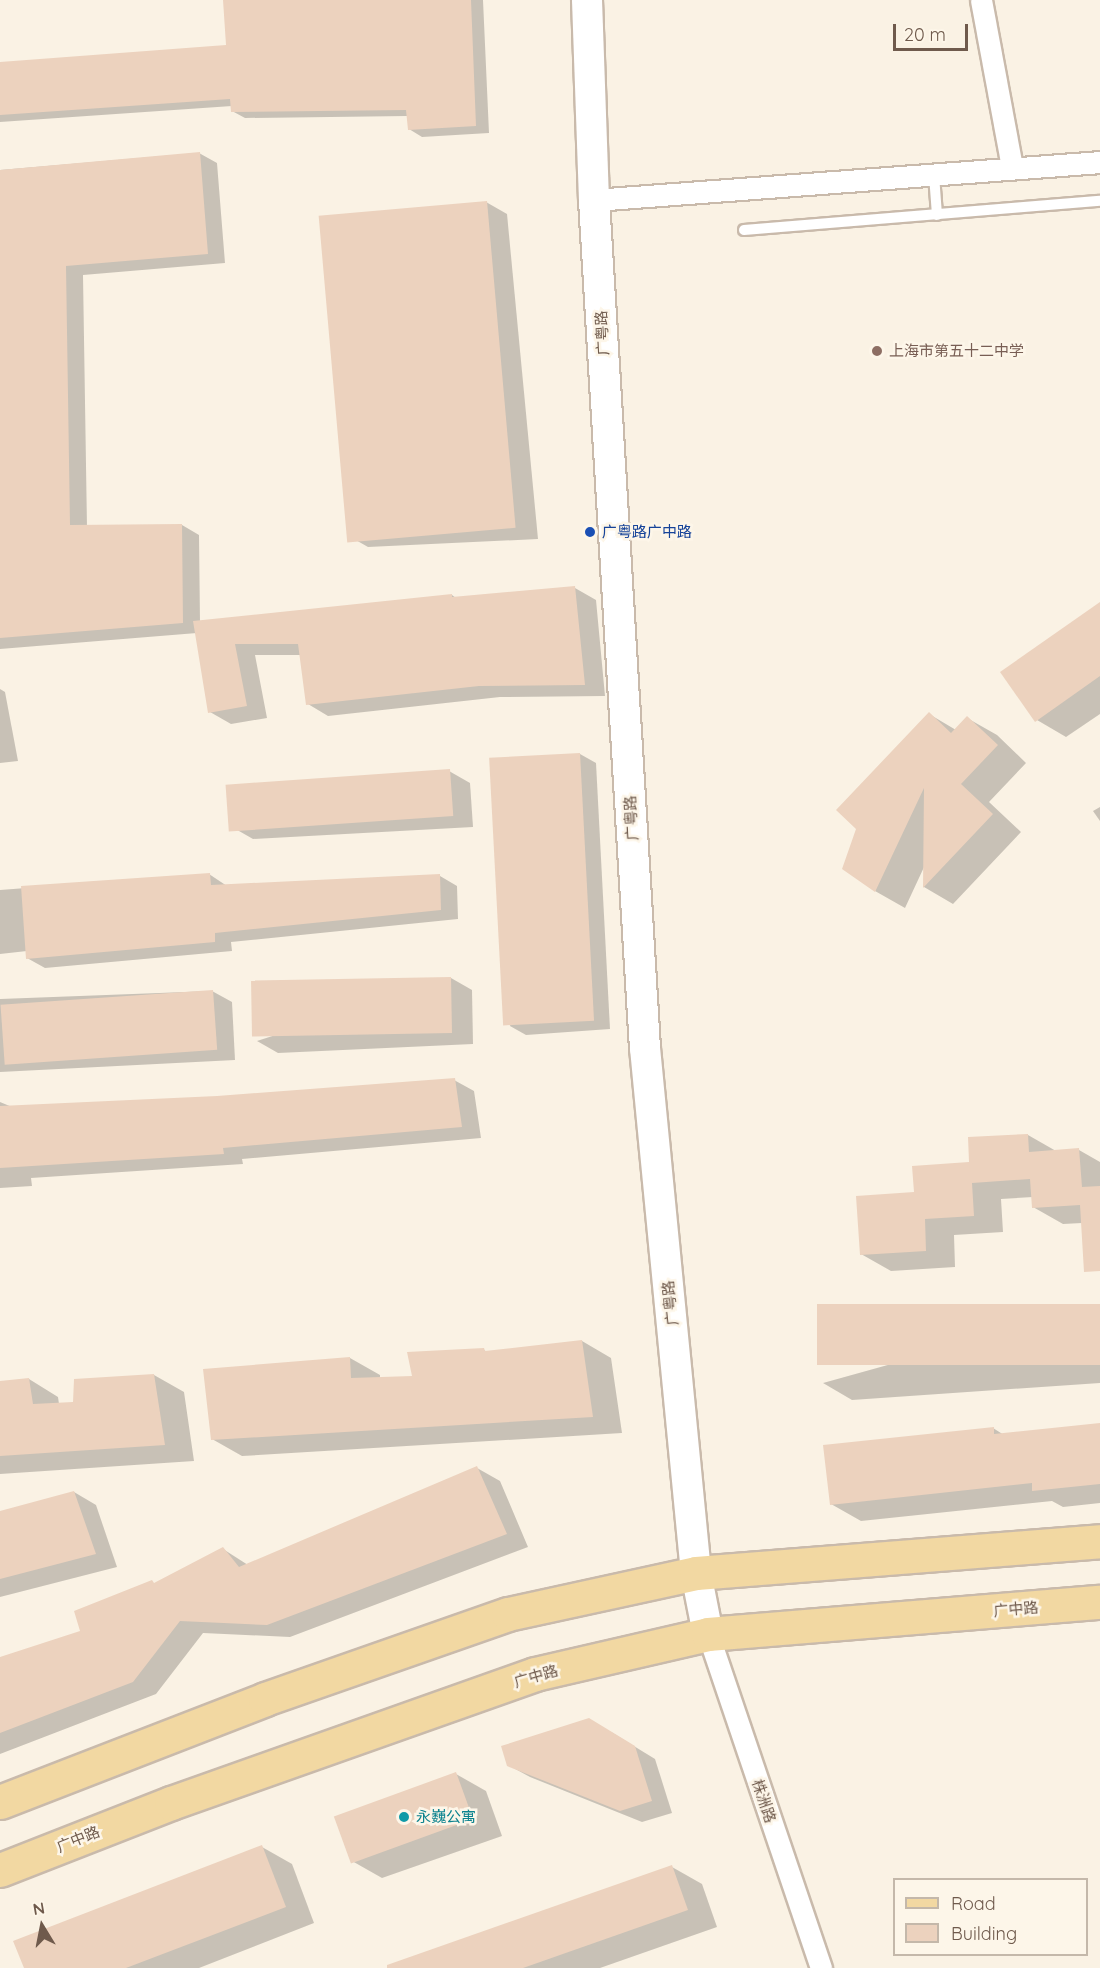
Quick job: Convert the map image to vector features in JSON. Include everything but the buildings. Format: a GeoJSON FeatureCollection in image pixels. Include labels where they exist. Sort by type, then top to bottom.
{"type":"FeatureCollection","features":[{"type":"Feature","properties":{"kind":"main road","name":"广粤路"},"geometry":{"type":"LineString","coordinates":[[587,0],[594,200],[645,1048],[696,1573],[708,1634]]}},
{"type":"Feature","properties":{"kind":"main road"},"geometry":{"type":"LineString","coordinates":[[0,1802],[266,1699],[508,1614],[696,1573],[1100,1541]]}},
{"type":"Feature","properties":{"kind":"main road","name":"广中路"},"geometry":{"type":"LineString","coordinates":[[0,1870],[171,1803],[535,1674],[708,1634],[1100,1602]]}},
{"type":"Feature","properties":{"kind":"street"},"geometry":{"type":"LineString","coordinates":[[981,0],[1012,168]]}},
{"type":"Feature","properties":{"kind":"street"},"geometry":{"type":"LineString","coordinates":[[594,200],[1100,162]]}},
{"type":"Feature","properties":{"kind":"street","name":"株洲路"},"geometry":{"type":"LineString","coordinates":[[708,1634],[821,1968]]}},
{"type":"Feature","properties":{"kind":"lane"},"geometry":{"type":"LineString","coordinates":[[934,175],[937,215]]}},
{"type":"Feature","properties":{"kind":"lane"},"geometry":{"type":"LineString","coordinates":[[744,230],[1100,201]]}},
{"type":"Feature","properties":{"kind":"place","name":"上海市第五十二中学"},"geometry":{"type":"Point","coordinates":[877,351]}},
{"type":"Feature","properties":{"kind":"place","name":"广粤路广中路"},"geometry":{"type":"Point","coordinates":[590,532]}},
{"type":"Feature","properties":{"kind":"place","name":"永巍公寓"},"geometry":{"type":"Point","coordinates":[404,1817]}}]}
